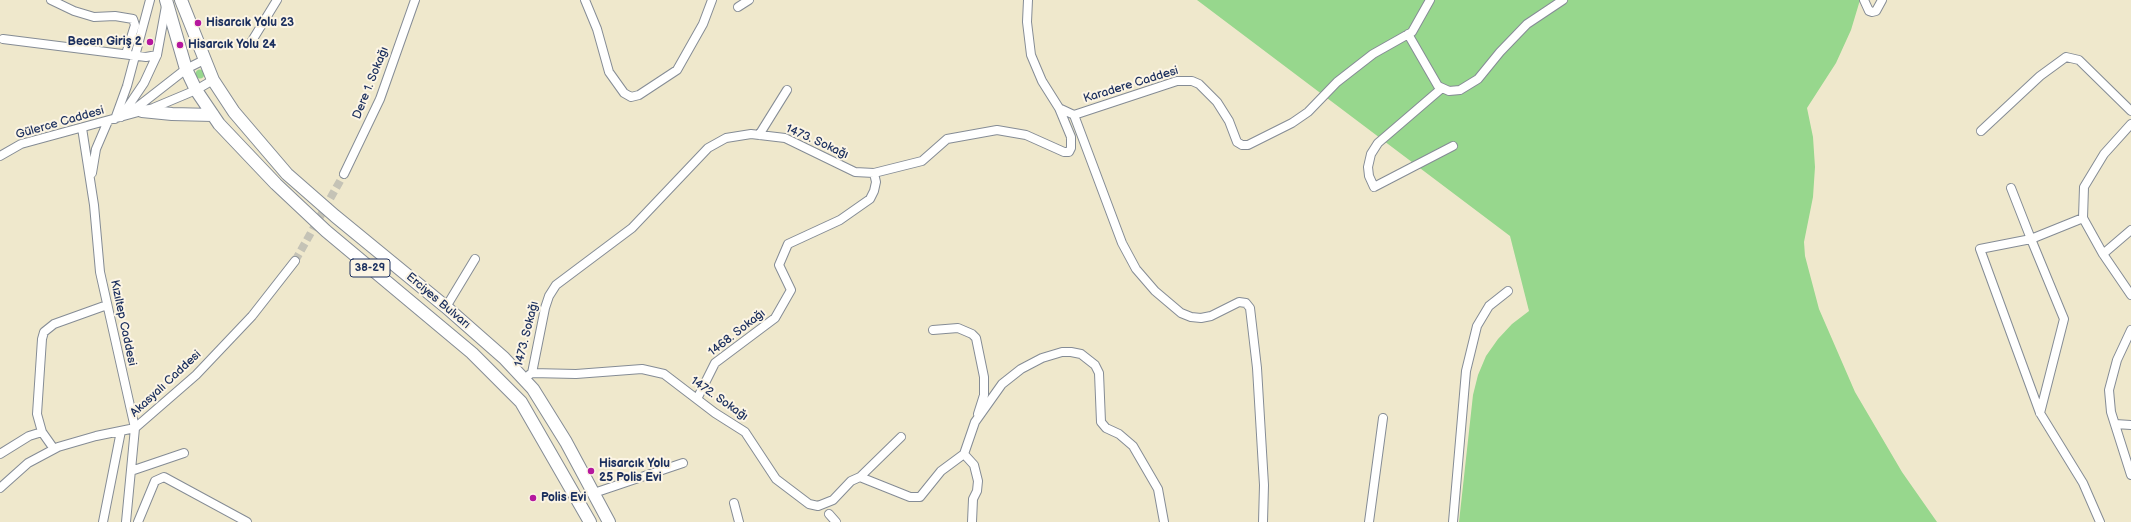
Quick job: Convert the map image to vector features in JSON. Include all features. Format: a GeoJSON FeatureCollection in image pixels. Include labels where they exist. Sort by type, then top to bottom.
{"type":"FeatureCollection","features":[{"type":"Feature","properties":{"kind":"highway","name":"Erciyes Bulvarı"},"geometry":{"type":"LineString","coordinates":[[181,0],[213,80],[234,112],[287,174],[335,216],[446,307],[504,358],[528,376],[533,389],[566,442],[609,522]]}},
{"type":"Feature","properties":{"kind":"highway","name":"Erciyes Bulvarı"},"geometry":{"type":"LineString","coordinates":[[166,2],[186,68],[196,90],[219,124],[276,184],[321,225],[472,353],[521,402],[590,522]]}},
{"type":"Feature","properties":{"kind":"highway"},"geometry":{"type":"LineString","coordinates":[[142,111],[172,114],[212,114]]}},
{"type":"Feature","properties":{"kind":"street"},"geometry":{"type":"LineString","coordinates":[[51,0],[74,11],[94,17],[116,16],[132,19],[134,25],[126,54]]}},
{"type":"Feature","properties":{"kind":"street"},"geometry":{"type":"LineString","coordinates":[[118,118],[150,0]]}},
{"type":"Feature","properties":{"kind":"street"},"geometry":{"type":"LineString","coordinates":[[250,44],[277,0]]}},
{"type":"Feature","properties":{"kind":"street","name":"Dere 1. Sokağı"},"geometry":{"type":"LineString","coordinates":[[344,174],[380,100],[415,0]]}},
{"type":"Feature","properties":{"kind":"street"},"geometry":{"type":"LineString","coordinates":[[585,0],[598,29],[609,72],[624,94],[631,97],[639,95],[677,70],[704,24],[712,0]]}},
{"type":"Feature","properties":{"kind":"street"},"geometry":{"type":"LineString","coordinates":[[738,7],[749,0]]}},
{"type":"Feature","properties":{"kind":"street"},"geometry":{"type":"LineString","coordinates":[[1028,0],[1027,22],[1031,55],[1042,81],[1059,108]]}},
{"type":"Feature","properties":{"kind":"street","name":"Karadere Caddesi"},"geometry":{"type":"LineString","coordinates":[[1059,108],[1074,115],[1177,81],[1192,81],[1199,84],[1217,102],[1229,121],[1237,142],[1242,145],[1248,145],[1292,123],[1308,112],[1337,82],[1373,54],[1412,32],[1430,0]]}},
{"type":"Feature","properties":{"kind":"street"},"geometry":{"type":"LineString","coordinates":[[1408,34],[1438,86],[1448,91],[1460,90],[1478,79],[1500,52],[1528,24],[1563,0]]}},
{"type":"Feature","properties":{"kind":"street"},"geometry":{"type":"LineString","coordinates":[[1864,0],[1869,11],[1872,12],[1876,11],[1882,0]]}},
{"type":"Feature","properties":{"kind":"street"},"geometry":{"type":"LineString","coordinates":[[91,178],[96,149],[144,83],[157,55],[166,2]]}},
{"type":"Feature","properties":{"kind":"street"},"geometry":{"type":"LineString","coordinates":[[3,39],[135,56],[146,57],[157,55]]}},
{"type":"Feature","properties":{"kind":"street"},"geometry":{"type":"LineString","coordinates":[[1981,130],[2040,76],[2066,57],[2070,56],[2079,60],[2131,111]]}},
{"type":"Feature","properties":{"kind":"street"},"geometry":{"type":"LineString","coordinates":[[118,118],[186,68],[204,60]]}},
{"type":"Feature","properties":{"kind":"street","name":"Gülerce Caddesi"},"geometry":{"type":"LineString","coordinates":[[0,156],[21,144],[142,111],[196,90],[213,80]]}},
{"type":"Feature","properties":{"kind":"street"},"geometry":{"type":"LineString","coordinates":[[1442,88],[1378,143],[1370,161],[1369,176],[1374,187],[1453,146]]}},
{"type":"Feature","properties":{"kind":"street"},"geometry":{"type":"LineString","coordinates":[[759,135],[787,90]]}},
{"type":"Feature","properties":{"kind":"street","name":"1473. Sokağı"},"geometry":{"type":"LineString","coordinates":[[528,376],[545,308],[549,296],[556,285],[632,228],[708,148],[726,138],[751,134],[785,138],[855,172],[874,173],[922,161],[947,139],[997,130],[1026,135],[1064,152],[1068,152],[1071,148],[1071,137],[1059,108]]}},
{"type":"Feature","properties":{"kind":"street"},"geometry":{"type":"LineString","coordinates":[[1074,115],[1122,243],[1136,269],[1155,291],[1181,314],[1190,317],[1201,318],[1211,316],[1239,302],[1246,303],[1250,308],[1257,368],[1264,486],[1263,522]]}},
{"type":"Feature","properties":{"kind":"street"},"geometry":{"type":"LineString","coordinates":[[2131,124],[2104,154],[2084,187],[2083,218],[2103,254],[2131,295]]}},
{"type":"Feature","properties":{"kind":"street","name":"Kızıltep Caddesi"},"geometry":{"type":"LineString","coordinates":[[82,128],[91,178],[100,272],[135,428],[126,522]]}},
{"type":"Feature","properties":{"kind":"street","name":"1468. Sokağı"},"geometry":{"type":"LineString","coordinates":[[697,399],[715,363],[775,318],[791,290],[779,265],[788,244],[840,220],[870,199],[876,182],[874,173]]}},
{"type":"Feature","properties":{"kind":"street"},"geometry":{"type":"LineString","coordinates":[[2011,188],[2064,319],[2040,413]]}},
{"type":"Feature","properties":{"kind":"street"},"geometry":{"type":"LineString","coordinates":[[2083,218],[2032,239],[1980,249],[2040,413],[2083,483],[2100,522]]}},
{"type":"Feature","properties":{"kind":"street"},"geometry":{"type":"LineString","coordinates":[[2103,254],[2131,230]]}},
{"type":"Feature","properties":{"kind":"street"},"geometry":{"type":"LineString","coordinates":[[446,307],[475,259]]}},
{"type":"Feature","properties":{"kind":"street","name":"Akasyalı Caddesi"},"geometry":{"type":"LineString","coordinates":[[0,488],[28,463],[54,449],[96,436],[135,428],[196,375],[252,316],[295,261]]}},
{"type":"Feature","properties":{"kind":"street"},"geometry":{"type":"LineString","coordinates":[[1453,522],[1466,371],[1476,326],[1490,306],[1508,291]]}},
{"type":"Feature","properties":{"kind":"street"},"geometry":{"type":"LineString","coordinates":[[54,449],[42,432],[37,414],[41,345],[44,332],[54,324],[107,305]]}},
{"type":"Feature","properties":{"kind":"street"},"geometry":{"type":"LineString","coordinates":[[860,477],[910,497],[917,498],[923,494],[941,471],[964,454],[984,395],[984,377],[978,344],[972,334],[958,328],[933,330]]}},
{"type":"Feature","properties":{"kind":"street"},"geometry":{"type":"LineString","coordinates":[[2131,330],[2117,360],[2108,390],[2115,424],[2131,475]]}},
{"type":"Feature","properties":{"kind":"street"},"geometry":{"type":"LineString","coordinates":[[975,422],[1002,384],[1021,369],[1042,358],[1062,352],[1081,354],[1092,362],[1099,373],[1101,422],[1106,428],[1126,439],[1137,453],[1158,490],[1164,522]]}},
{"type":"Feature","properties":{"kind":"street","name":"1472. Sokağı"},"geometry":{"type":"LineString","coordinates":[[528,376],[642,369],[664,374],[745,432],[776,480],[809,504],[818,506],[826,504],[841,493],[851,480],[860,477],[901,437]]}},
{"type":"Feature","properties":{"kind":"street"},"geometry":{"type":"LineString","coordinates":[[1370,522],[1383,418]]}},
{"type":"Feature","properties":{"kind":"street"},"geometry":{"type":"LineString","coordinates":[[2115,424],[2131,425]]}},
{"type":"Feature","properties":{"kind":"street"},"geometry":{"type":"LineString","coordinates":[[103,522],[121,431]]}},
{"type":"Feature","properties":{"kind":"street"},"geometry":{"type":"LineString","coordinates":[[0,454],[29,436],[42,432]]}},
{"type":"Feature","properties":{"kind":"street"},"geometry":{"type":"LineString","coordinates":[[131,471],[184,453]]}},
{"type":"Feature","properties":{"kind":"street"},"geometry":{"type":"LineString","coordinates":[[964,454],[974,465],[978,481],[977,491],[973,500],[972,522]]}},
{"type":"Feature","properties":{"kind":"street"},"geometry":{"type":"LineString","coordinates":[[594,493],[683,463]]}},
{"type":"Feature","properties":{"kind":"street"},"geometry":{"type":"LineString","coordinates":[[138,522],[155,481],[164,477],[247,522]]}},
{"type":"Feature","properties":{"kind":"street"},"geometry":{"type":"LineString","coordinates":[[734,503],[740,522]]}},
{"type":"Feature","properties":{"kind":"street"},"geometry":{"type":"LineString","coordinates":[[829,514],[836,522]]}},
{"type":"Feature","properties":{"kind":"green space"},"geometry":{"type":"Polygon","coordinates":[[[1197,0],[1860,0],[1851,30],[1836,63],[1807,108],[1813,137],[1815,167],[1813,197],[1804,242],[1805,256],[1819,309],[1855,392],[1902,472],[1937,522],[1459,522],[1473,395],[1478,375],[1486,356],[1498,339],[1512,324],[1529,311],[1510,236],[1197,0]]]}},
{"type":"Feature","properties":{"kind":"green space"},"geometry":{"type":"Polygon","coordinates":[[[200,69],[205,74],[200,79],[195,74],[200,69]]]}},
{"type":"Feature","properties":{"kind":"tunnel"},"geometry":{"type":"LineString","coordinates":[[295,261],[344,174]]}},
{"type":"Feature","properties":{"kind":"place","name":"Hisarcık Yolu 23"},"geometry":{"type":"Point","coordinates":[198,23]}},
{"type":"Feature","properties":{"kind":"place","name":"Becen Giriş 2"},"geometry":{"type":"Point","coordinates":[150,42]}},
{"type":"Feature","properties":{"kind":"place","name":"Hisarcık Yolu 24"},"geometry":{"type":"Point","coordinates":[180,45]}},
{"type":"Feature","properties":{"kind":"place","name":"Hisarcık Yolu 25 Polis Evi"},"geometry":{"type":"Point","coordinates":[591,471]}},
{"type":"Feature","properties":{"kind":"place","name":"Polis Evi"},"geometry":{"type":"Point","coordinates":[533,498]}}]}
